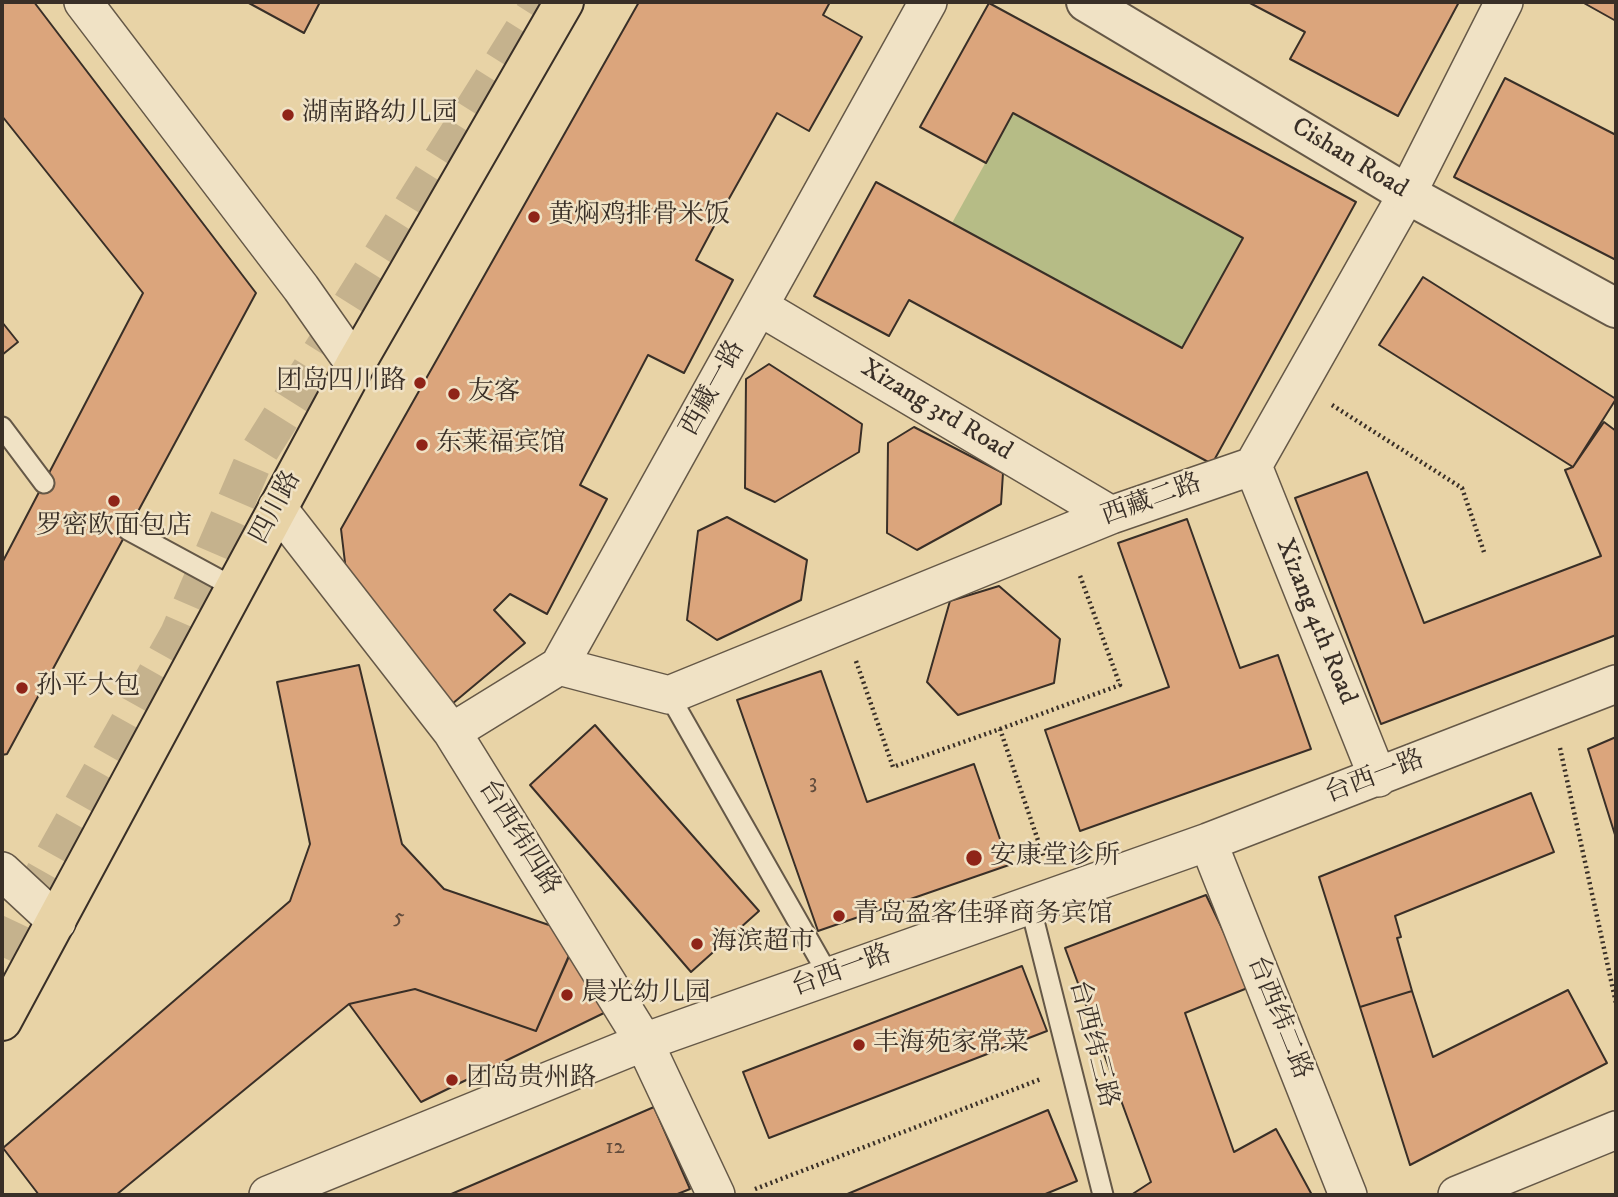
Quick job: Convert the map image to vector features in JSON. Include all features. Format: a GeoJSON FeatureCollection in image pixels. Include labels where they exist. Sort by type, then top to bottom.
{"type":"FeatureCollection","features":[{"type":"Feature","properties":{"kind":"main road","name":"四川路"},"geometry":{"type":"LineString","coordinates":[[2,1021],[277,507],[564,2]]}},
{"type":"Feature","properties":{"kind":"street"},"geometry":{"type":"LineString","coordinates":[[83,2],[301,288],[355,366]]}},
{"type":"Feature","properties":{"kind":"street","name":"西藏一路"},"geometry":{"type":"LineString","coordinates":[[452,732],[559,666],[928,2]]}},
{"type":"Feature","properties":{"kind":"street","name":"Cishan Road"},"geometry":{"type":"LineString","coordinates":[[1086,2],[1407,194],[1616,307]]}},
{"type":"Feature","properties":{"kind":"street"},"geometry":{"type":"LineString","coordinates":[[1253,466],[1407,194],[1504,2]]}},
{"type":"Feature","properties":{"kind":"street","name":"Xizang 3rd Road"},"geometry":{"type":"LineString","coordinates":[[760,307],[1111,515]]}},
{"type":"Feature","properties":{"kind":"street","name":"西藏二路"},"geometry":{"type":"LineString","coordinates":[[669,695],[1111,515],[1253,466]]}},
{"type":"Feature","properties":{"kind":"street","name":"Xizang 4th Road"},"geometry":{"type":"LineString","coordinates":[[1253,466],[1378,778]]}},
{"type":"Feature","properties":{"kind":"street","name":"台西纬四路"},"geometry":{"type":"LineString","coordinates":[[277,507],[452,732],[644,1042],[716,1195]]}},
{"type":"Feature","properties":{"kind":"street"},"geometry":{"type":"LineString","coordinates":[[559,666],[669,695]]}},
{"type":"Feature","properties":{"kind":"street","name":"台西一路"},"geometry":{"type":"LineString","coordinates":[[268,1195],[644,1042],[1208,842],[1616,684]]}},
{"type":"Feature","properties":{"kind":"street","name":"台西纬二路"},"geometry":{"type":"LineString","coordinates":[[1208,842],[1348,1195]]}},
{"type":"Feature","properties":{"kind":"street"},"geometry":{"type":"LineString","coordinates":[[2,872],[57,922]]}},
{"type":"Feature","properties":{"kind":"street"},"geometry":{"type":"LineString","coordinates":[[1457,1195],[1616,1130]]}},
{"type":"Feature","properties":{"kind":"lane"},"geometry":{"type":"LineString","coordinates":[[2,428],[44,482]]}},
{"type":"Feature","properties":{"kind":"lane"},"geometry":{"type":"LineString","coordinates":[[128,530],[235,588]]}},
{"type":"Feature","properties":{"kind":"lane"},"geometry":{"type":"LineString","coordinates":[[669,695],[830,976]]}},
{"type":"Feature","properties":{"kind":"lane","name":"台西纬三路"},"geometry":{"type":"LineString","coordinates":[[1044,900],[1071,1068],[1103,1195]]}},
{"type":"Feature","properties":{"kind":"path"},"geometry":{"type":"LineString","coordinates":[[1299,384],[1462,488],[1484,552]]}},
{"type":"Feature","properties":{"kind":"path"},"geometry":{"type":"LineString","coordinates":[[843,624],[893,767],[1120,685],[1065,534]]}},
{"type":"Feature","properties":{"kind":"path"},"geometry":{"type":"LineString","coordinates":[[1551,709],[1616,1003]]}},
{"type":"Feature","properties":{"kind":"path"},"geometry":{"type":"LineString","coordinates":[[1000,729],[1044,900]]}},
{"type":"Feature","properties":{"kind":"path"},"geometry":{"type":"LineString","coordinates":[[751,1190],[1071,1068]]}},
{"type":"Feature","properties":{"kind":"green space"},"geometry":{"type":"Polygon","coordinates":[[[1013,113],[1243,238],[1182,348],[952,223],[1013,113]]]}},
{"type":"Feature","properties":{"kind":"building"},"geometry":{"type":"Polygon","coordinates":[[[2,2],[34,2],[256,293],[7,754],[2,755],[2,563],[143,293],[2,116],[2,2]]]}},
{"type":"Feature","properties":{"kind":"building"},"geometry":{"type":"Polygon","coordinates":[[[247,2],[320,2],[304,33],[247,2]]]}},
{"type":"Feature","properties":{"kind":"building"},"geometry":{"type":"Polygon","coordinates":[[[639,2],[830,2],[823,15],[862,37],[809,131],[777,113],[721,213],[696,260],[733,280],[684,373],[648,355],[580,485],[607,499],[547,614],[510,594],[494,610],[525,643],[452,704],[346,571],[341,529],[639,2]]]}},
{"type":"Feature","properties":{"kind":"building"},"geometry":{"type":"Polygon","coordinates":[[[1248,2],[1459,2],[1398,116],[1290,59],[1305,32],[1248,2]]]}},
{"type":"Feature","properties":{"kind":"building"},"geometry":{"type":"Polygon","coordinates":[[[1582,2],[1616,2],[1616,21],[1582,2]]]}},
{"type":"Feature","properties":{"kind":"building"},"geometry":{"type":"Polygon","coordinates":[[[989,3],[1356,202],[1212,464],[909,300],[889,336],[814,296],[876,182],[1182,348],[1243,238],[1013,113],[986,163],[920,127],[989,3]]]}},
{"type":"Feature","properties":{"kind":"building"},"geometry":{"type":"Polygon","coordinates":[[[1505,78],[1616,135],[1616,260],[1454,177],[1505,78]]]}},
{"type":"Feature","properties":{"kind":"building"},"geometry":{"type":"Polygon","coordinates":[[[1423,277],[1616,399],[1573,467],[1379,345],[1423,277]]]}},
{"type":"Feature","properties":{"kind":"building"},"geometry":{"type":"Polygon","coordinates":[[[2,322],[18,342],[2,355],[2,322]]]}},
{"type":"Feature","properties":{"kind":"building"},"geometry":{"type":"Polygon","coordinates":[[[769,364],[862,424],[859,452],[775,502],[745,488],[746,379],[769,364]]]}},
{"type":"Feature","properties":{"kind":"building"},"geometry":{"type":"Polygon","coordinates":[[[1604,422],[1616,431],[1616,635],[1381,724],[1295,498],[1367,472],[1424,623],[1601,556],[1565,470],[1573,467],[1604,422]]]}},
{"type":"Feature","properties":{"kind":"building"},"geometry":{"type":"Polygon","coordinates":[[[914,427],[1003,473],[1001,504],[917,550],[887,533],[888,443],[914,427]]]}},
{"type":"Feature","properties":{"kind":"building"},"geometry":{"type":"Polygon","coordinates":[[[727,517],[807,560],[801,600],[717,640],[687,620],[698,531],[727,517]]]}},
{"type":"Feature","properties":{"kind":"building"},"geometry":{"type":"Polygon","coordinates":[[[1187,519],[1240,668],[1278,655],[1311,749],[1080,831],[1045,730],[1169,687],[1118,543],[1187,519]]]}},
{"type":"Feature","properties":{"kind":"building"},"geometry":{"type":"Polygon","coordinates":[[[999,586],[1060,639],[1054,683],[958,715],[927,682],[950,601],[999,586]]]}},
{"type":"Feature","properties":{"kind":"building"},"geometry":{"type":"Polygon","coordinates":[[[359,665],[402,844],[444,889],[578,935],[536,1031],[415,989],[349,1004],[116,1195],[39,1195],[3,1148],[290,901],[310,844],[277,682],[359,665]]]}},
{"type":"Feature","properties":{"kind":"building"},"geometry":{"type":"Polygon","coordinates":[[[821,671],[867,802],[974,764],[1009,865],[818,931],[737,700],[821,671]]]}},
{"type":"Feature","properties":{"kind":"building"},"geometry":{"type":"Polygon","coordinates":[[[595,725],[759,911],[691,972],[530,785],[595,725]]]}},
{"type":"Feature","properties":{"kind":"building"},"geometry":{"type":"Polygon","coordinates":[[[1616,737],[1616,838],[1588,749],[1616,737]]]}},
{"type":"Feature","properties":{"kind":"building"},"geometry":{"type":"Polygon","coordinates":[[[1531,793],[1554,852],[1395,916],[1401,937],[1397,938],[1412,991],[1360,1007],[1319,877],[1531,793]]]}},
{"type":"Feature","properties":{"kind":"building"},"geometry":{"type":"Polygon","coordinates":[[[1206,895],[1250,987],[1185,1013],[1234,1152],[1276,1129],[1312,1195],[1131,1195],[1151,1182],[1065,948],[1206,895]]]}},
{"type":"Feature","properties":{"kind":"building"},"geometry":{"type":"Polygon","coordinates":[[[570,954],[606,1012],[421,1102],[349,1004],[415,989],[536,1031],[570,954]]]}},
{"type":"Feature","properties":{"kind":"building"},"geometry":{"type":"Polygon","coordinates":[[[1022,966],[1047,1031],[769,1138],[743,1072],[1022,966]]]}},
{"type":"Feature","properties":{"kind":"building"},"geometry":{"type":"Polygon","coordinates":[[[1568,990],[1607,1063],[1410,1165],[1360,1007],[1412,991],[1433,1057],[1568,990]]]}},
{"type":"Feature","properties":{"kind":"building"},"geometry":{"type":"Polygon","coordinates":[[[654,1107],[690,1189],[675,1195],[449,1195],[654,1107]]]}},
{"type":"Feature","properties":{"kind":"building"},"geometry":{"type":"Polygon","coordinates":[[[1048,1110],[1077,1181],[1043,1195],[845,1195],[1048,1110]]]}},
{"type":"Feature","properties":{"kind":"tunnel"},"geometry":{"type":"LineString","coordinates":[[2,957],[25,908],[179,634],[254,460],[541,2]]}},
{"type":"Feature","properties":{"kind":"place","name":"湖南路幼儿园"},"geometry":{"type":"Point","coordinates":[288,115]}},
{"type":"Feature","properties":{"kind":"place","name":"黄焖鸡排骨米饭"},"geometry":{"type":"Point","coordinates":[534,217]}},
{"type":"Feature","properties":{"kind":"place","name":"团岛四川路"},"geometry":{"type":"Point","coordinates":[420,383]}},
{"type":"Feature","properties":{"kind":"place","name":"友客"},"geometry":{"type":"Point","coordinates":[454,394]}},
{"type":"Feature","properties":{"kind":"place","name":"东莱福宾馆"},"geometry":{"type":"Point","coordinates":[422,445]}},
{"type":"Feature","properties":{"kind":"place","name":"罗密欧面包店"},"geometry":{"type":"Point","coordinates":[114,501]}},
{"type":"Feature","properties":{"kind":"place","name":"孙平大包"},"geometry":{"type":"Point","coordinates":[22,688]}},
{"type":"Feature","properties":{"kind":"place","name":"安康堂诊所"},"geometry":{"type":"Point","coordinates":[974,858]}},
{"type":"Feature","properties":{"kind":"place","name":"青岛盈客佳驿商务宾馆"},"geometry":{"type":"Point","coordinates":[839,916]}},
{"type":"Feature","properties":{"kind":"place","name":"海滨超市"},"geometry":{"type":"Point","coordinates":[697,944]}},
{"type":"Feature","properties":{"kind":"place","name":"晨光幼儿园"},"geometry":{"type":"Point","coordinates":[567,995]}},
{"type":"Feature","properties":{"kind":"place","name":"丰海苑家常菜"},"geometry":{"type":"Point","coordinates":[859,1045]}},
{"type":"Feature","properties":{"kind":"place","name":"团岛贵州路"},"geometry":{"type":"Point","coordinates":[452,1080]}}]}
